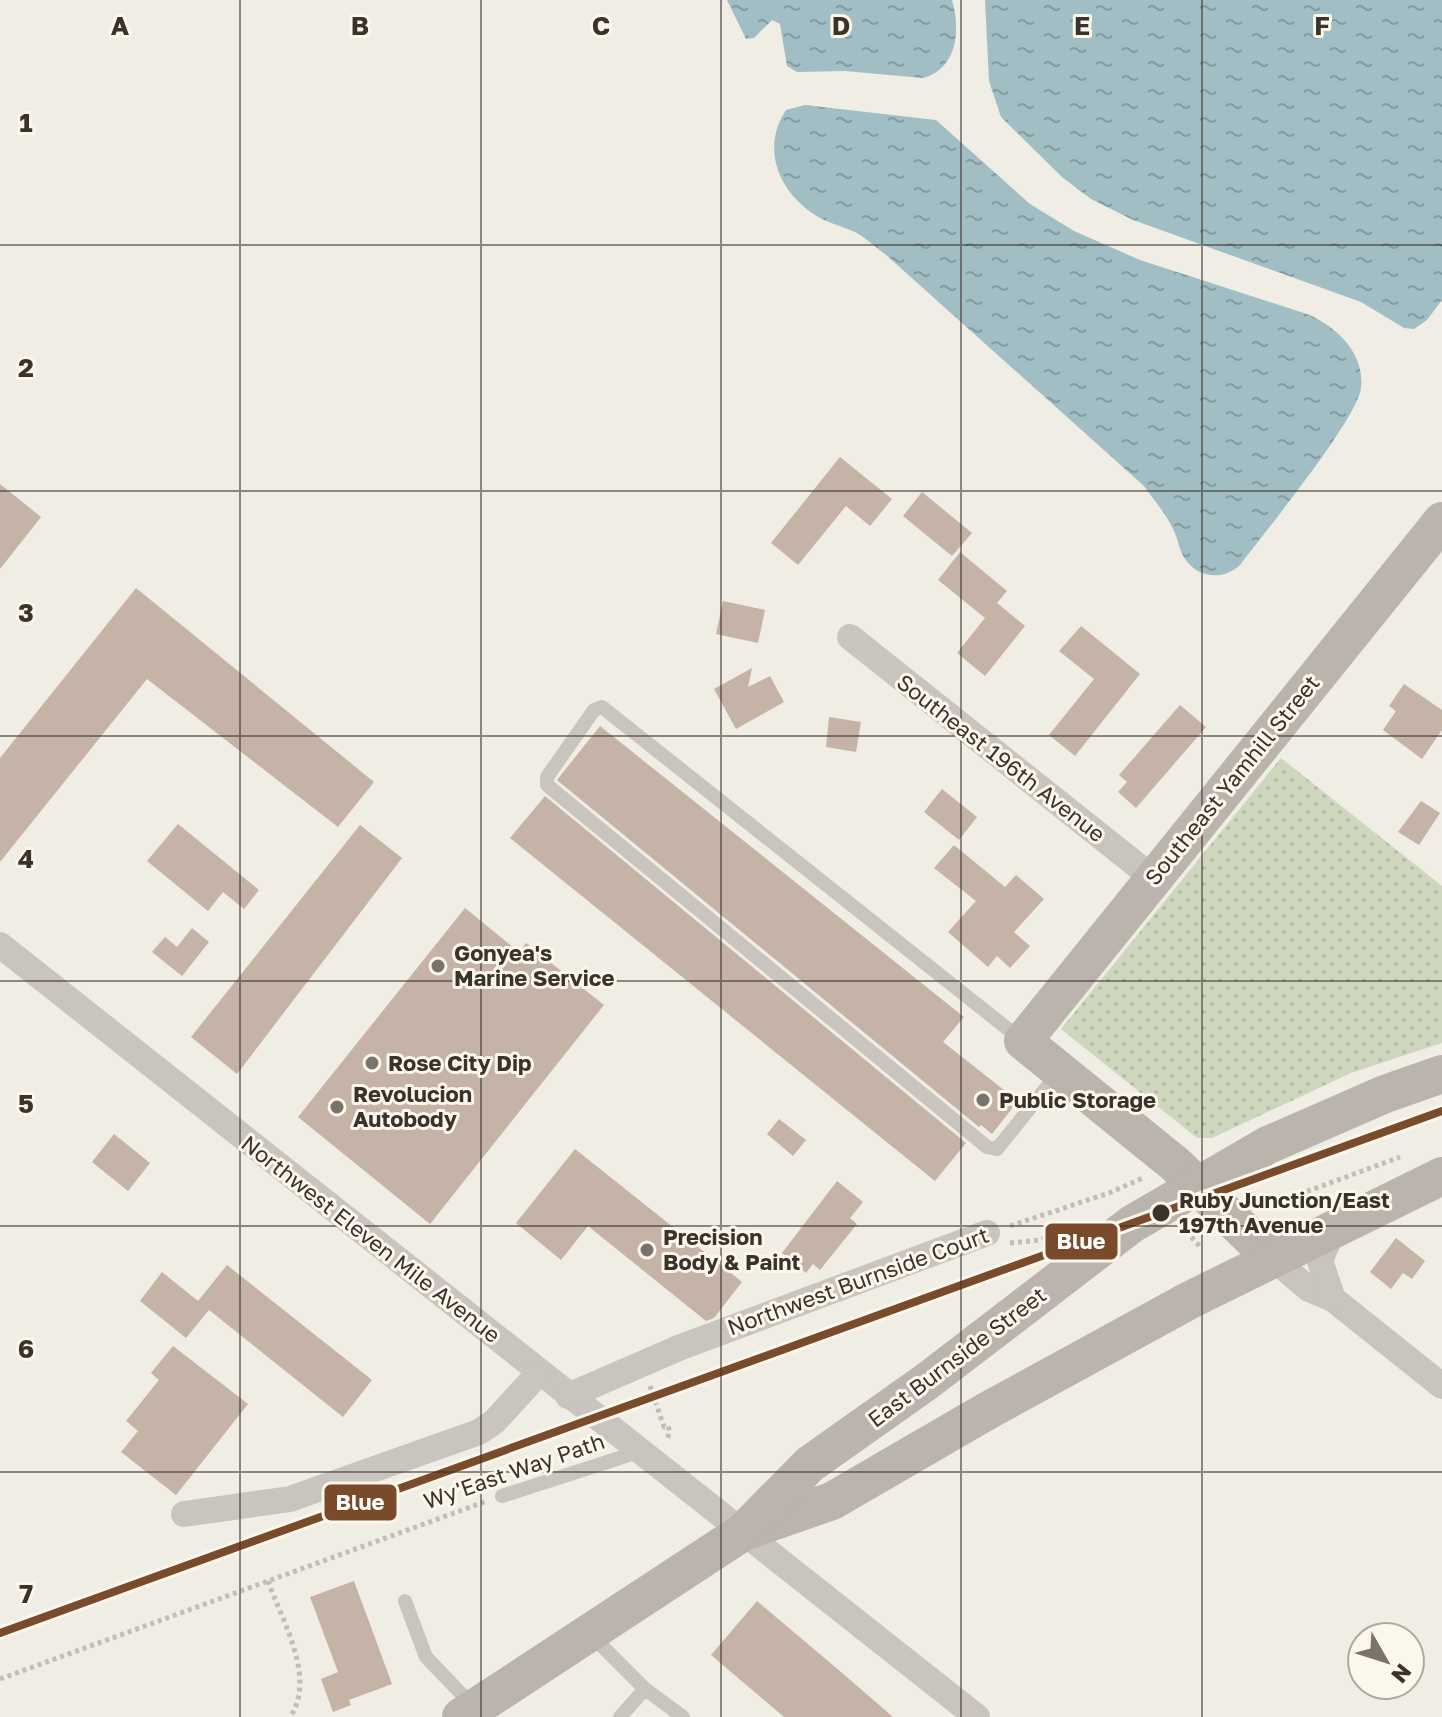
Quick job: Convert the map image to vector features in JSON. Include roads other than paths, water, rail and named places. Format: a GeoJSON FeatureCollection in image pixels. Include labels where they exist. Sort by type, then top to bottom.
{"type":"FeatureCollection","features":[{"type":"Feature","properties":{"kind":"main road","name":"Southeast Yamhill Street"},"geometry":{"type":"LineString","coordinates":[[1023,1041],[1442,521]]}},
{"type":"Feature","properties":{"kind":"main road"},"geometry":{"type":"LineString","coordinates":[[1023,1041],[1196,1184],[1272,1258]]}},
{"type":"Feature","properties":{"kind":"main road","name":"East Burnside Street"},"geometry":{"type":"LineString","coordinates":[[473,1714],[743,1532],[810,1464],[926,1382],[1132,1224],[1196,1184],[1322,1119],[1442,1074]]}},
{"type":"Feature","properties":{"kind":"main road","name":"East Burnside Street"},"geometry":{"type":"LineString","coordinates":[[743,1532],[832,1501],[1083,1357],[1272,1258],[1442,1176]]}},
{"type":"Feature","properties":{"kind":"street","name":"Southeast 196th Avenue"},"geometry":{"type":"LineString","coordinates":[[850,637],[1153,878]]}},
{"type":"Feature","properties":{"kind":"street","name":"Northwest Eleven Mile Avenue"},"geometry":{"type":"LineString","coordinates":[[4,955],[743,1532],[967,1714]]}},
{"type":"Feature","properties":{"kind":"street"},"geometry":{"type":"LineString","coordinates":[[1333,1299],[1320,1261],[1334,1227]]}},
{"type":"Feature","properties":{"kind":"street","name":"Northwest Burnside Court"},"geometry":{"type":"LineString","coordinates":[[568,1396],[681,1347],[987,1233]]}},
{"type":"Feature","properties":{"kind":"street"},"geometry":{"type":"LineString","coordinates":[[1272,1258],[1309,1289],[1333,1299],[1442,1386]]}},
{"type":"Feature","properties":{"kind":"street"},"geometry":{"type":"LineString","coordinates":[[184,1514],[290,1499],[479,1432],[494,1422],[539,1373]]}},
{"type":"Feature","properties":{"kind":"lane"},"geometry":{"type":"LineString","coordinates":[[1023,1041],[602,707],[594,710],[547,777],[547,785],[987,1147],[997,1149],[1060,1071]]}},
{"type":"Feature","properties":{"kind":"lane","name":"Wy'East Way Path"},"geometry":{"type":"LineString","coordinates":[[502,1496],[638,1452]]}},
{"type":"Feature","properties":{"kind":"lane"},"geometry":{"type":"LineString","coordinates":[[405,1601],[426,1657],[473,1714]]}},
{"type":"Feature","properties":{"kind":"lane"},"geometry":{"type":"LineString","coordinates":[[589,1634],[645,1689],[683,1717]]}},
{"type":"Feature","properties":{"kind":"lane"},"geometry":{"type":"LineString","coordinates":[[620,1717],[645,1689]]}},
{"type":"Feature","properties":{"kind":"water"},"geometry":{"type":"Polygon","coordinates":[[[727,0],[952,0],[956,24],[954,47],[943,66],[923,78],[845,71],[797,72],[787,66],[780,24],[772,20],[754,38],[746,39],[727,0]]]}},
{"type":"Feature","properties":{"kind":"water"},"geometry":{"type":"Polygon","coordinates":[[[985,0],[1442,0],[1442,300],[1427,320],[1414,329],[1404,328],[1361,302],[1133,220],[1091,199],[1062,177],[1001,117],[989,81],[985,0]]]}},
{"type":"Feature","properties":{"kind":"water"},"geometry":{"type":"Polygon","coordinates":[[[805,105],[936,120],[1030,204],[1074,231],[1140,260],[1307,314],[1338,333],[1358,363],[1361,388],[1356,403],[1327,450],[1240,565],[1226,573],[1211,575],[1190,565],[1170,523],[1144,486],[885,254],[855,232],[815,215],[791,194],[777,168],[775,139],[786,110],[805,105]]]}},
{"type":"Feature","properties":{"kind":"place","name":"Gonyea's Marine Service"},"geometry":{"type":"Point","coordinates":[438,966]}},
{"type":"Feature","properties":{"kind":"place","name":"Rose City Dip"},"geometry":{"type":"Point","coordinates":[372,1063]}},
{"type":"Feature","properties":{"kind":"place","name":"Public Storage"},"geometry":{"type":"Point","coordinates":[983,1100]}},
{"type":"Feature","properties":{"kind":"place","name":"Revolucion Autobody"},"geometry":{"type":"Point","coordinates":[337,1107]}},
{"type":"Feature","properties":{"kind":"place","name":"Ruby Junction/East 197th Avenue"},"geometry":{"type":"Point","coordinates":[1161,1213]}},
{"type":"Feature","properties":{"kind":"place","name":"Precision Body & Paint"},"geometry":{"type":"Point","coordinates":[647,1250]}}]}
